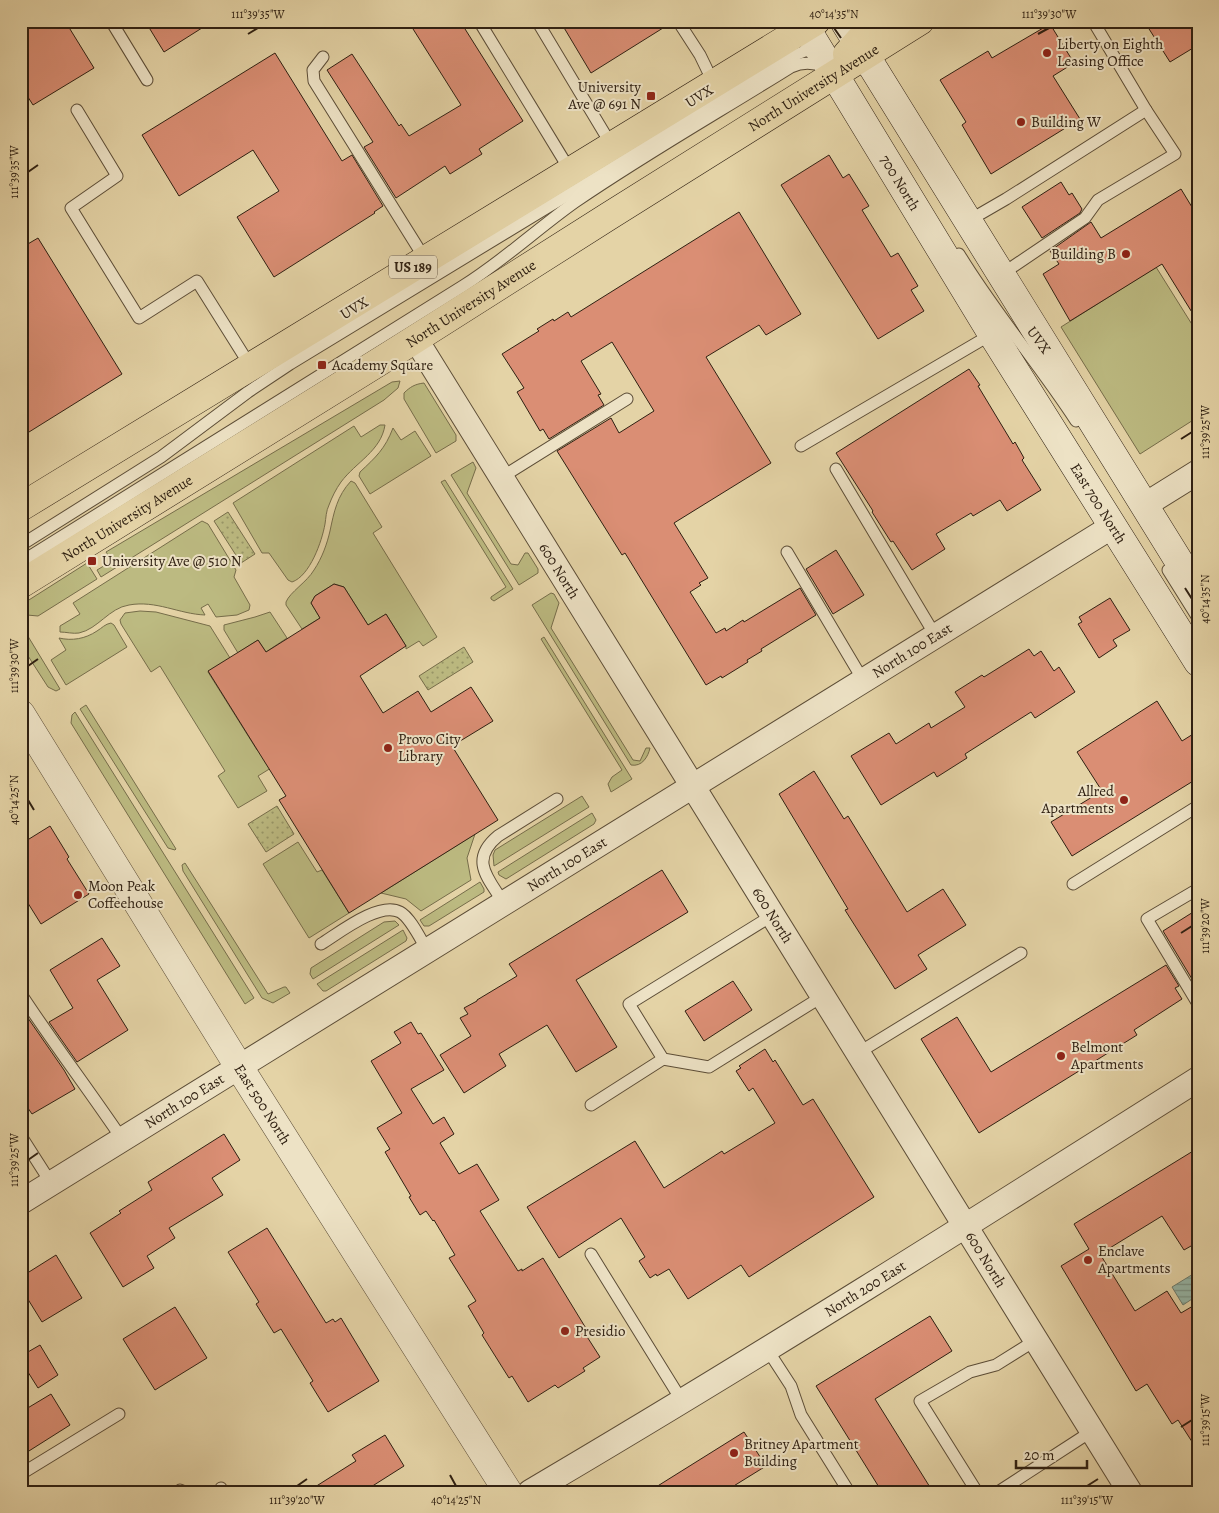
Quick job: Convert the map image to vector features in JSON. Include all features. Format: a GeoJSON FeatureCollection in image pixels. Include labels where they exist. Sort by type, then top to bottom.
{"type":"FeatureCollection","features":[{"type":"Feature","properties":{"kind":"highway"},"geometry":{"type":"LineString","coordinates":[[845,57],[882,21]]}},
{"type":"Feature","properties":{"kind":"highway","name":"North University Avenue"},"geometry":{"type":"LineString","coordinates":[[21,584],[415,338],[845,57],[920,21]]}},
{"type":"Feature","properties":{"kind":"highway","name":"US 189"},"geometry":{"type":"LineString","coordinates":[[21,507],[425,259],[571,172],[714,84],[808,23]]}},
{"type":"Feature","properties":{"kind":"main road","name":"700 North"},"geometry":{"type":"LineString","coordinates":[[808,23],[845,57],[968,221],[1002,274]]}},
{"type":"Feature","properties":{"kind":"main road","name":"700 North"},"geometry":{"type":"LineString","coordinates":[[845,57],[995,339]]}},
{"type":"Feature","properties":{"kind":"main road"},"geometry":{"type":"LineString","coordinates":[[1002,274],[1198,592]]}},
{"type":"Feature","properties":{"kind":"main road","name":"East 700 North"},"geometry":{"type":"LineString","coordinates":[[995,339],[1198,662]]}},
{"type":"Feature","properties":{"kind":"main road","name":"East 500 North"},"geometry":{"type":"LineString","coordinates":[[21,714],[239,1067],[508,1492]]}},
{"type":"Feature","properties":{"kind":"street","name":"600 North"},"geometry":{"type":"LineString","coordinates":[[415,338],[1130,1492]]}},
{"type":"Feature","properties":{"kind":"street"},"geometry":{"type":"LineString","coordinates":[[1145,505],[1198,472]]}},
{"type":"Feature","properties":{"kind":"street","name":"North 100 East"},"geometry":{"type":"LineString","coordinates":[[21,1202],[934,635],[1113,526]]}},
{"type":"Feature","properties":{"kind":"street","name":"North 200 East"},"geometry":{"type":"LineString","coordinates":[[530,1492],[966,1226],[1198,1079]]}},
{"type":"Feature","properties":{"kind":"lane"},"geometry":{"type":"LineString","coordinates":[[111,21],[147,80]]}},
{"type":"Feature","properties":{"kind":"lane"},"geometry":{"type":"LineString","coordinates":[[480,21],[571,172]]}},
{"type":"Feature","properties":{"kind":"lane"},"geometry":{"type":"LineString","coordinates":[[537,21],[612,146]]}},
{"type":"Feature","properties":{"kind":"lane"},"geometry":{"type":"LineString","coordinates":[[678,21],[700,55],[714,84]]}},
{"type":"Feature","properties":{"kind":"lane"},"geometry":{"type":"LineString","coordinates":[[1002,274],[1084,218],[1098,200],[1175,154],[1146,110],[1093,21]]}},
{"type":"Feature","properties":{"kind":"lane","name":"UVX"},"geometry":{"type":"LineString","coordinates":[[21,546],[161,457],[248,392],[290,364],[795,55],[805,51],[845,57]]}},
{"type":"Feature","properties":{"kind":"lane"},"geometry":{"type":"LineString","coordinates":[[323,57],[313,70],[314,81],[425,259]]}},
{"type":"Feature","properties":{"kind":"lane","name":"UVX"},"geometry":{"type":"LineString","coordinates":[[21,562],[464,286],[496,264],[551,220],[598,186],[791,67],[805,63],[821,65],[845,57]]}},
{"type":"Feature","properties":{"kind":"lane"},"geometry":{"type":"LineString","coordinates":[[77,110],[117,176],[71,208],[139,318],[197,281],[251,366]]}},
{"type":"Feature","properties":{"kind":"lane"},"geometry":{"type":"LineString","coordinates":[[968,221],[994,207],[1146,110]]}},
{"type":"Feature","properties":{"kind":"lane","name":"UVX"},"geometry":{"type":"LineString","coordinates":[[954,245],[985,293],[1048,379],[1080,428]]}},
{"type":"Feature","properties":{"kind":"lane"},"geometry":{"type":"LineString","coordinates":[[801,446],[995,339],[1044,399],[1198,644]]}},
{"type":"Feature","properties":{"kind":"lane"},"geometry":{"type":"LineString","coordinates":[[502,477],[627,399]]}},
{"type":"Feature","properties":{"kind":"lane"},"geometry":{"type":"LineString","coordinates":[[836,469],[934,635]]}},
{"type":"Feature","properties":{"kind":"lane"},"geometry":{"type":"LineString","coordinates":[[787,552],[863,680]]}},
{"type":"Feature","properties":{"kind":"lane"},"geometry":{"type":"LineString","coordinates":[[1164,562],[1198,618]]}},
{"type":"Feature","properties":{"kind":"lane"},"geometry":{"type":"LineString","coordinates":[[503,902],[488,879],[482,864],[483,853],[498,836],[558,799]]}},
{"type":"Feature","properties":{"kind":"lane"},"geometry":{"type":"LineString","coordinates":[[1073,884],[1198,806]]}},
{"type":"Feature","properties":{"kind":"lane"},"geometry":{"type":"LineString","coordinates":[[1198,889],[1147,919],[1198,1004]]}},
{"type":"Feature","properties":{"kind":"lane"},"geometry":{"type":"LineString","coordinates":[[320,944],[372,914],[389,909],[400,912],[406,917],[427,950]]}},
{"type":"Feature","properties":{"kind":"lane"},"geometry":{"type":"LineString","coordinates":[[663,1059],[629,1004],[773,915]]}},
{"type":"Feature","properties":{"kind":"lane"},"geometry":{"type":"LineString","coordinates":[[858,1053],[1022,954]]}},
{"type":"Feature","properties":{"kind":"lane"},"geometry":{"type":"LineString","coordinates":[[21,994],[122,1139]]}},
{"type":"Feature","properties":{"kind":"lane"},"geometry":{"type":"LineString","coordinates":[[591,1105],[663,1059],[709,1067],[823,996]]}},
{"type":"Feature","properties":{"kind":"lane"},"geometry":{"type":"LineString","coordinates":[[21,1136],[51,1184]]}},
{"type":"Feature","properties":{"kind":"lane"},"geometry":{"type":"LineString","coordinates":[[591,1254],[682,1401]]}},
{"type":"Feature","properties":{"kind":"lane"},"geometry":{"type":"LineString","coordinates":[[977,1492],[920,1401],[970,1372],[996,1365],[1036,1340]]}},
{"type":"Feature","properties":{"kind":"lane"},"geometry":{"type":"LineString","coordinates":[[767,1349],[791,1386],[801,1415],[849,1492]]}},
{"type":"Feature","properties":{"kind":"lane"},"geometry":{"type":"LineString","coordinates":[[21,1474],[119,1414]]}},
{"type":"Feature","properties":{"kind":"lane"},"geometry":{"type":"LineString","coordinates":[[998,1492],[1092,1431]]}},
{"type":"Feature","properties":{"kind":"shaded area"},"geometry":{"type":"Polygon","coordinates":[[[1156,267],[1198,334],[1198,417],[1140,454],[1061,327],[1156,267]]]}},
{"type":"Feature","properties":{"kind":"shaded area"},"geometry":{"type":"Polygon","coordinates":[[[400,381],[398,388],[384,400],[101,577],[97,570],[112,561],[106,552],[392,382],[400,381]]]}},
{"type":"Feature","properties":{"kind":"shaded area"},"geometry":{"type":"Polygon","coordinates":[[[424,383],[456,435],[456,441],[436,453],[404,399],[404,393],[408,389],[424,383]]]}},
{"type":"Feature","properties":{"kind":"shaded area"},"geometry":{"type":"Polygon","coordinates":[[[380,425],[385,425],[379,442],[347,475],[334,493],[327,510],[321,539],[310,565],[298,578],[292,582],[288,580],[269,553],[262,553],[233,503],[354,426],[361,437],[380,425]]]}},
{"type":"Feature","properties":{"kind":"shaded area"},"geometry":{"type":"Polygon","coordinates":[[[393,428],[401,440],[415,431],[431,456],[370,494],[359,476],[360,472],[380,452],[393,428]]]}},
{"type":"Feature","properties":{"kind":"shaded area"},"geometry":{"type":"Polygon","coordinates":[[[473,462],[476,468],[467,493],[511,564],[518,565],[525,553],[528,553],[538,569],[538,573],[519,585],[451,475],[473,462]]]}},
{"type":"Feature","properties":{"kind":"shaded area"},"geometry":{"type":"Polygon","coordinates":[[[445,480],[513,589],[494,601],[491,597],[506,587],[441,482],[445,480]]]}},
{"type":"Feature","properties":{"kind":"shaded area"},"geometry":{"type":"Polygon","coordinates":[[[351,481],[355,483],[382,527],[373,533],[437,637],[423,646],[419,641],[406,649],[386,614],[368,625],[344,587],[334,584],[315,596],[311,603],[320,618],[302,629],[286,605],[291,594],[311,574],[319,561],[324,551],[337,504],[342,492],[351,481]]]}},
{"type":"Feature","properties":{"kind":"shaded area"},"geometry":{"type":"Polygon","coordinates":[[[228,512],[255,554],[241,563],[214,521],[228,512]]]}},
{"type":"Feature","properties":{"kind":"shaded area"},"geometry":{"type":"Polygon","coordinates":[[[202,521],[208,524],[236,570],[234,577],[250,605],[249,610],[237,615],[216,617],[208,604],[201,608],[205,615],[149,604],[129,605],[115,610],[86,631],[77,633],[60,632],[60,626],[80,614],[73,603],[202,521]]]}},
{"type":"Feature","properties":{"kind":"shaded area"},"geometry":{"type":"Polygon","coordinates":[[[87,563],[97,579],[38,616],[27,615],[22,611],[21,605],[87,563]]]}},
{"type":"Feature","properties":{"kind":"shaded area"},"geometry":{"type":"Polygon","coordinates":[[[551,593],[554,594],[559,603],[551,628],[633,760],[640,761],[646,748],[650,748],[648,755],[641,763],[631,765],[532,605],[551,593]]]}},
{"type":"Feature","properties":{"kind":"shaded area"},"geometry":{"type":"Polygon","coordinates":[[[140,611],[156,612],[210,626],[230,658],[208,672],[257,750],[297,752],[258,776],[267,791],[238,808],[218,776],[225,771],[160,666],[151,672],[121,624],[120,620],[125,613],[140,611]]]}},
{"type":"Feature","properties":{"kind":"shaded area"},"geometry":{"type":"Polygon","coordinates":[[[270,612],[287,638],[266,652],[258,640],[238,653],[224,630],[224,625],[270,612]]]}},
{"type":"Feature","properties":{"kind":"shaded area"},"geometry":{"type":"Polygon","coordinates":[[[111,623],[127,647],[66,685],[51,660],[66,650],[59,638],[83,638],[111,623]]]}},
{"type":"Feature","properties":{"kind":"shaded area"},"geometry":{"type":"Polygon","coordinates":[[[21,632],[26,633],[60,689],[56,691],[48,687],[21,645],[21,632]]]}},
{"type":"Feature","properties":{"kind":"shaded area"},"geometry":{"type":"Polygon","coordinates":[[[544,637],[632,779],[611,792],[608,784],[612,777],[622,770],[541,639],[544,637]]]}},
{"type":"Feature","properties":{"kind":"shaded area"},"geometry":{"type":"Polygon","coordinates":[[[464,647],[473,662],[428,690],[419,676],[464,647]]]}},
{"type":"Feature","properties":{"kind":"shaded area"},"geometry":{"type":"Polygon","coordinates":[[[86,705],[175,850],[168,848],[80,709],[86,705]]]}},
{"type":"Feature","properties":{"kind":"shaded area"},"geometry":{"type":"Polygon","coordinates":[[[75,712],[254,998],[245,1004],[71,723],[72,715],[75,712]]]}},
{"type":"Feature","properties":{"kind":"shaded area"},"geometry":{"type":"Polygon","coordinates":[[[582,796],[589,807],[494,866],[493,855],[495,850],[582,796]]]}},
{"type":"Feature","properties":{"kind":"shaded area"},"geometry":{"type":"Polygon","coordinates":[[[277,806],[294,834],[266,852],[248,824],[277,806]]]}},
{"type":"Feature","properties":{"kind":"shaded area"},"geometry":{"type":"Polygon","coordinates":[[[592,813],[596,820],[594,824],[506,879],[499,875],[498,872],[592,813]]]}},
{"type":"Feature","properties":{"kind":"shaded area"},"geometry":{"type":"Polygon","coordinates":[[[475,834],[467,858],[471,880],[421,911],[406,899],[381,893],[475,834]]]}},
{"type":"Feature","properties":{"kind":"shaded area"},"geometry":{"type":"Polygon","coordinates":[[[298,842],[317,872],[322,870],[349,913],[309,938],[263,864],[298,842]]]}},
{"type":"Feature","properties":{"kind":"shaded area"},"geometry":{"type":"Polygon","coordinates":[[[185,863],[268,994],[284,987],[290,993],[273,1003],[262,998],[183,871],[182,865],[185,863]]]}},
{"type":"Feature","properties":{"kind":"shaded area"},"geometry":{"type":"Polygon","coordinates":[[[480,882],[484,892],[429,926],[424,926],[420,920],[480,882]]]}},
{"type":"Feature","properties":{"kind":"shaded area"},"geometry":{"type":"Polygon","coordinates":[[[395,921],[399,925],[313,979],[310,974],[311,968],[384,922],[395,921]]]}},
{"type":"Feature","properties":{"kind":"shaded area"},"geometry":{"type":"Polygon","coordinates":[[[403,930],[407,938],[406,941],[326,991],[323,991],[317,984],[403,930]]]}},
{"type":"Feature","properties":{"kind":"shaded area"},"geometry":{"type":"Polygon","coordinates":[[[1198,1271],[1198,1295],[1183,1305],[1172,1287],[1198,1271]]]}},
{"type":"Feature","properties":{"kind":"building"},"geometry":{"type":"Polygon","coordinates":[[[21,21],[65,21],[94,68],[33,105],[21,86],[21,21]]]}},
{"type":"Feature","properties":{"kind":"building"},"geometry":{"type":"Polygon","coordinates":[[[145,21],[213,21],[164,52],[145,21]]]}},
{"type":"Feature","properties":{"kind":"building"},"geometry":{"type":"Polygon","coordinates":[[[408,21],[460,21],[523,121],[479,149],[482,154],[450,174],[445,166],[396,198],[364,147],[373,142],[327,70],[352,54],[399,126],[401,124],[409,136],[461,105],[408,21]]]}},
{"type":"Feature","properties":{"kind":"building"},"geometry":{"type":"Polygon","coordinates":[[[560,21],[671,21],[671,23],[591,73],[560,21]]]}},
{"type":"Feature","properties":{"kind":"building"},"geometry":{"type":"Polygon","coordinates":[[[1144,21],[1198,21],[1198,45],[1170,62],[1144,21]]]}},
{"type":"Feature","properties":{"kind":"building"},"geometry":{"type":"Polygon","coordinates":[[[1050,24],[1074,63],[1053,76],[1080,119],[991,174],[962,125],[966,122],[940,80],[988,51],[992,58],[1050,24]]]}},
{"type":"Feature","properties":{"kind":"building"},"geometry":{"type":"Polygon","coordinates":[[[275,53],[342,161],[352,155],[383,206],[274,277],[237,217],[279,191],[253,150],[179,196],[142,135],[275,53]]]}},
{"type":"Feature","properties":{"kind":"building"},"geometry":{"type":"Polygon","coordinates":[[[829,155],[843,178],[849,174],[869,206],[862,210],[891,257],[898,253],[918,286],[911,290],[924,311],[878,339],[781,185],[829,155]]]}},
{"type":"Feature","properties":{"kind":"building"},"geometry":{"type":"Polygon","coordinates":[[[1061,182],[1069,195],[1072,193],[1082,209],[1080,213],[1042,238],[1022,207],[1061,182]]]}},
{"type":"Feature","properties":{"kind":"building","name":"Building B"},"geometry":{"type":"Polygon","coordinates":[[[1181,189],[1198,217],[1198,322],[1162,264],[1070,321],[1043,274],[1059,264],[1050,251],[1091,222],[1101,238],[1181,189]]]}},
{"type":"Feature","properties":{"kind":"building"},"geometry":{"type":"Polygon","coordinates":[[[739,212],[801,314],[766,335],[759,325],[706,357],[771,463],[674,523],[708,578],[699,583],[701,585],[690,592],[716,633],[725,628],[726,631],[743,620],[744,622],[800,588],[816,615],[761,649],[762,651],[747,660],[748,662],[722,678],[721,676],[706,685],[625,553],[622,555],[557,451],[611,418],[619,433],[654,411],[612,342],[581,361],[601,394],[598,395],[604,405],[549,439],[543,429],[540,431],[517,392],[524,388],[502,354],[539,331],[537,329],[553,319],[554,321],[568,312],[571,317],[739,212]]]}},
{"type":"Feature","properties":{"kind":"building"},"geometry":{"type":"Polygon","coordinates":[[[38,238],[122,374],[21,437],[21,248],[38,238]]]}},
{"type":"Feature","properties":{"kind":"building"},"geometry":{"type":"Polygon","coordinates":[[[969,369],[1013,444],[1015,442],[1024,458],[1022,460],[1041,490],[1007,511],[1000,500],[973,516],[971,513],[936,534],[945,549],[912,570],[893,541],[891,542],[836,453],[969,369]]]}},
{"type":"Feature","properties":{"kind":"building"},"geometry":{"type":"Polygon","coordinates":[[[836,550],[864,595],[833,614],[806,569],[836,550]]]}},
{"type":"Feature","properties":{"kind":"building","name":"Provo City Library"},"geometry":{"type":"Polygon","coordinates":[[[334,584],[344,587],[368,625],[386,614],[406,646],[360,676],[383,713],[418,691],[431,712],[471,687],[493,721],[452,746],[498,820],[349,913],[279,800],[286,796],[208,671],[258,640],[266,652],[320,618],[311,603],[315,596],[334,584]]]}},
{"type":"Feature","properties":{"kind":"building"},"geometry":{"type":"Polygon","coordinates":[[[1110,598],[1130,630],[1113,640],[1117,646],[1099,658],[1078,624],[1082,622],[1079,617],[1110,598]]]}},
{"type":"Feature","properties":{"kind":"building"},"geometry":{"type":"Polygon","coordinates":[[[1029,649],[1034,656],[1041,651],[1054,671],[1059,667],[1075,692],[1035,718],[1031,712],[965,754],[967,758],[937,777],[934,772],[881,805],[851,756],[889,733],[896,744],[929,723],[931,728],[965,707],[955,692],[982,675],[984,677],[1029,649]]]}},
{"type":"Feature","properties":{"kind":"building"},"geometry":{"type":"Polygon","coordinates":[[[1157,701],[1182,741],[1198,731],[1198,778],[1072,856],[1051,822],[1102,791],[1077,752],[1157,701]]]}},
{"type":"Feature","properties":{"kind":"building"},"geometry":{"type":"Polygon","coordinates":[[[814,771],[844,819],[848,816],[907,912],[943,889],[966,925],[918,955],[927,969],[895,989],[845,910],[848,909],[779,794],[814,771]]]}},
{"type":"Feature","properties":{"kind":"building"},"geometry":{"type":"Polygon","coordinates":[[[50,826],[69,857],[67,859],[89,894],[41,924],[21,892],[21,844],[50,826]]]}},
{"type":"Feature","properties":{"kind":"building"},"geometry":{"type":"Polygon","coordinates":[[[662,870],[688,912],[576,980],[617,1047],[576,1072],[547,1025],[499,1054],[506,1066],[464,1093],[440,1055],[471,1036],[460,1018],[468,1014],[464,1008],[517,976],[509,964],[662,870]]]}},
{"type":"Feature","properties":{"kind":"building"},"geometry":{"type":"Polygon","coordinates":[[[1198,909],[1198,989],[1163,931],[1198,909]]]}},
{"type":"Feature","properties":{"kind":"building"},"geometry":{"type":"Polygon","coordinates":[[[102,938],[120,966],[97,980],[128,1030],[77,1062],[49,1022],[73,1008],[50,970],[102,938]]]}},
{"type":"Feature","properties":{"kind":"building","name":"Belmont Apartments"},"geometry":{"type":"Polygon","coordinates":[[[1166,965],[1179,986],[1175,988],[1182,999],[1134,1030],[1137,1035],[979,1133],[921,1039],[957,1017],[991,1072],[1166,965]]]}},
{"type":"Feature","properties":{"kind":"building"},"geometry":{"type":"Polygon","coordinates":[[[733,981],[752,1010],[704,1041],[685,1011],[733,981]]]}},
{"type":"Feature","properties":{"kind":"building"},"geometry":{"type":"Polygon","coordinates":[[[21,1008],[75,1089],[32,1114],[21,1098],[21,1008]]]}},
{"type":"Feature","properties":{"kind":"building"},"geometry":{"type":"Polygon","coordinates":[[[411,1022],[418,1034],[421,1033],[444,1070],[411,1089],[433,1124],[444,1117],[454,1134],[440,1143],[459,1174],[477,1164],[499,1200],[480,1211],[518,1271],[522,1269],[522,1271],[543,1258],[587,1330],[584,1332],[600,1357],[583,1368],[585,1371],[558,1388],[555,1385],[528,1402],[512,1376],[509,1378],[482,1335],[484,1333],[468,1306],[476,1301],[449,1258],[455,1255],[434,1220],[426,1211],[420,1215],[385,1152],[390,1149],[377,1128],[402,1113],[371,1061],[401,1043],[394,1032],[411,1022]]]}},
{"type":"Feature","properties":{"kind":"building"},"geometry":{"type":"Polygon","coordinates":[[[765,1049],[773,1062],[775,1060],[803,1105],[813,1099],[874,1197],[749,1277],[741,1265],[688,1299],[669,1269],[650,1278],[639,1261],[645,1257],[621,1218],[559,1258],[527,1207],[635,1141],[664,1188],[722,1151],[724,1154],[775,1123],[753,1088],[749,1091],[736,1071],[741,1068],[739,1066],[765,1049]]]}},
{"type":"Feature","properties":{"kind":"building"},"geometry":{"type":"Polygon","coordinates":[[[224,1134],[240,1160],[212,1178],[223,1195],[169,1228],[175,1238],[147,1256],[154,1268],[123,1287],[90,1233],[121,1213],[119,1211],[152,1190],[148,1182],[224,1134]]]}},
{"type":"Feature","properties":{"kind":"building"},"geometry":{"type":"Polygon","coordinates":[[[1198,1148],[1198,1242],[1184,1250],[1162,1216],[1100,1254],[1135,1311],[1167,1291],[1181,1313],[1198,1303],[1198,1451],[1178,1420],[1172,1424],[1147,1384],[1136,1391],[1061,1266],[1089,1249],[1074,1224],[1198,1148]]]}},
{"type":"Feature","properties":{"kind":"building"},"geometry":{"type":"Polygon","coordinates":[[[267,1228],[326,1323],[333,1319],[335,1322],[341,1318],[379,1381],[328,1412],[310,1383],[313,1381],[281,1329],[274,1333],[256,1304],[259,1302],[228,1252],[267,1228]]]}},
{"type":"Feature","properties":{"kind":"building"},"geometry":{"type":"Polygon","coordinates":[[[56,1255],[82,1298],[42,1322],[21,1288],[21,1277],[56,1255]]]}},
{"type":"Feature","properties":{"kind":"building"},"geometry":{"type":"Polygon","coordinates":[[[175,1307],[207,1358],[155,1390],[123,1339],[175,1307]]]}},
{"type":"Feature","properties":{"kind":"building"},"geometry":{"type":"Polygon","coordinates":[[[930,1316],[952,1351],[875,1399],[933,1492],[882,1492],[816,1386],[930,1316]]]}},
{"type":"Feature","properties":{"kind":"building"},"geometry":{"type":"Polygon","coordinates":[[[40,1345],[58,1375],[38,1388],[21,1361],[21,1356],[40,1345]]]}},
{"type":"Feature","properties":{"kind":"building"},"geometry":{"type":"Polygon","coordinates":[[[51,1394],[70,1425],[21,1456],[21,1412],[51,1394]]]}},
{"type":"Feature","properties":{"kind":"building","name":"Britney Apartment Building"},"geometry":{"type":"Polygon","coordinates":[[[744,1432],[766,1466],[724,1492],[648,1492],[744,1432]]]}},
{"type":"Feature","properties":{"kind":"building"},"geometry":{"type":"Polygon","coordinates":[[[385,1435],[404,1466],[363,1492],[307,1492],[356,1461],[352,1455],[385,1435]]]}},
{"type":"Feature","properties":{"kind":"place","name":"Liberty on Eighth Leasing Office"},"geometry":{"type":"Point","coordinates":[1047,53]}},
{"type":"Feature","properties":{"kind":"place","name":"University Ave @ 691 N"},"geometry":{"type":"Point","coordinates":[651,96]}},
{"type":"Feature","properties":{"kind":"place","name":"Building W"},"geometry":{"type":"Point","coordinates":[1021,122]}},
{"type":"Feature","properties":{"kind":"place","name":"Building B"},"geometry":{"type":"Point","coordinates":[1126,254]}},
{"type":"Feature","properties":{"kind":"place","name":"Academy Square"},"geometry":{"type":"Point","coordinates":[322,365]}},
{"type":"Feature","properties":{"kind":"place","name":"University Ave @ 510 N"},"geometry":{"type":"Point","coordinates":[92,561]}},
{"type":"Feature","properties":{"kind":"place","name":"Provo City Library"},"geometry":{"type":"Point","coordinates":[388,748]}},
{"type":"Feature","properties":{"kind":"place","name":"Allred Apartments"},"geometry":{"type":"Point","coordinates":[1124,800]}},
{"type":"Feature","properties":{"kind":"place","name":"Moon Peak Coffeehouse"},"geometry":{"type":"Point","coordinates":[78,895]}},
{"type":"Feature","properties":{"kind":"place","name":"Belmont Apartments"},"geometry":{"type":"Point","coordinates":[1061,1056]}},
{"type":"Feature","properties":{"kind":"place","name":"Enclave Apartments"},"geometry":{"type":"Point","coordinates":[1088,1260]}},
{"type":"Feature","properties":{"kind":"place","name":"Presidio"},"geometry":{"type":"Point","coordinates":[565,1331]}},
{"type":"Feature","properties":{"kind":"place","name":"Britney Apartment Building"},"geometry":{"type":"Point","coordinates":[734,1453]}}]}
